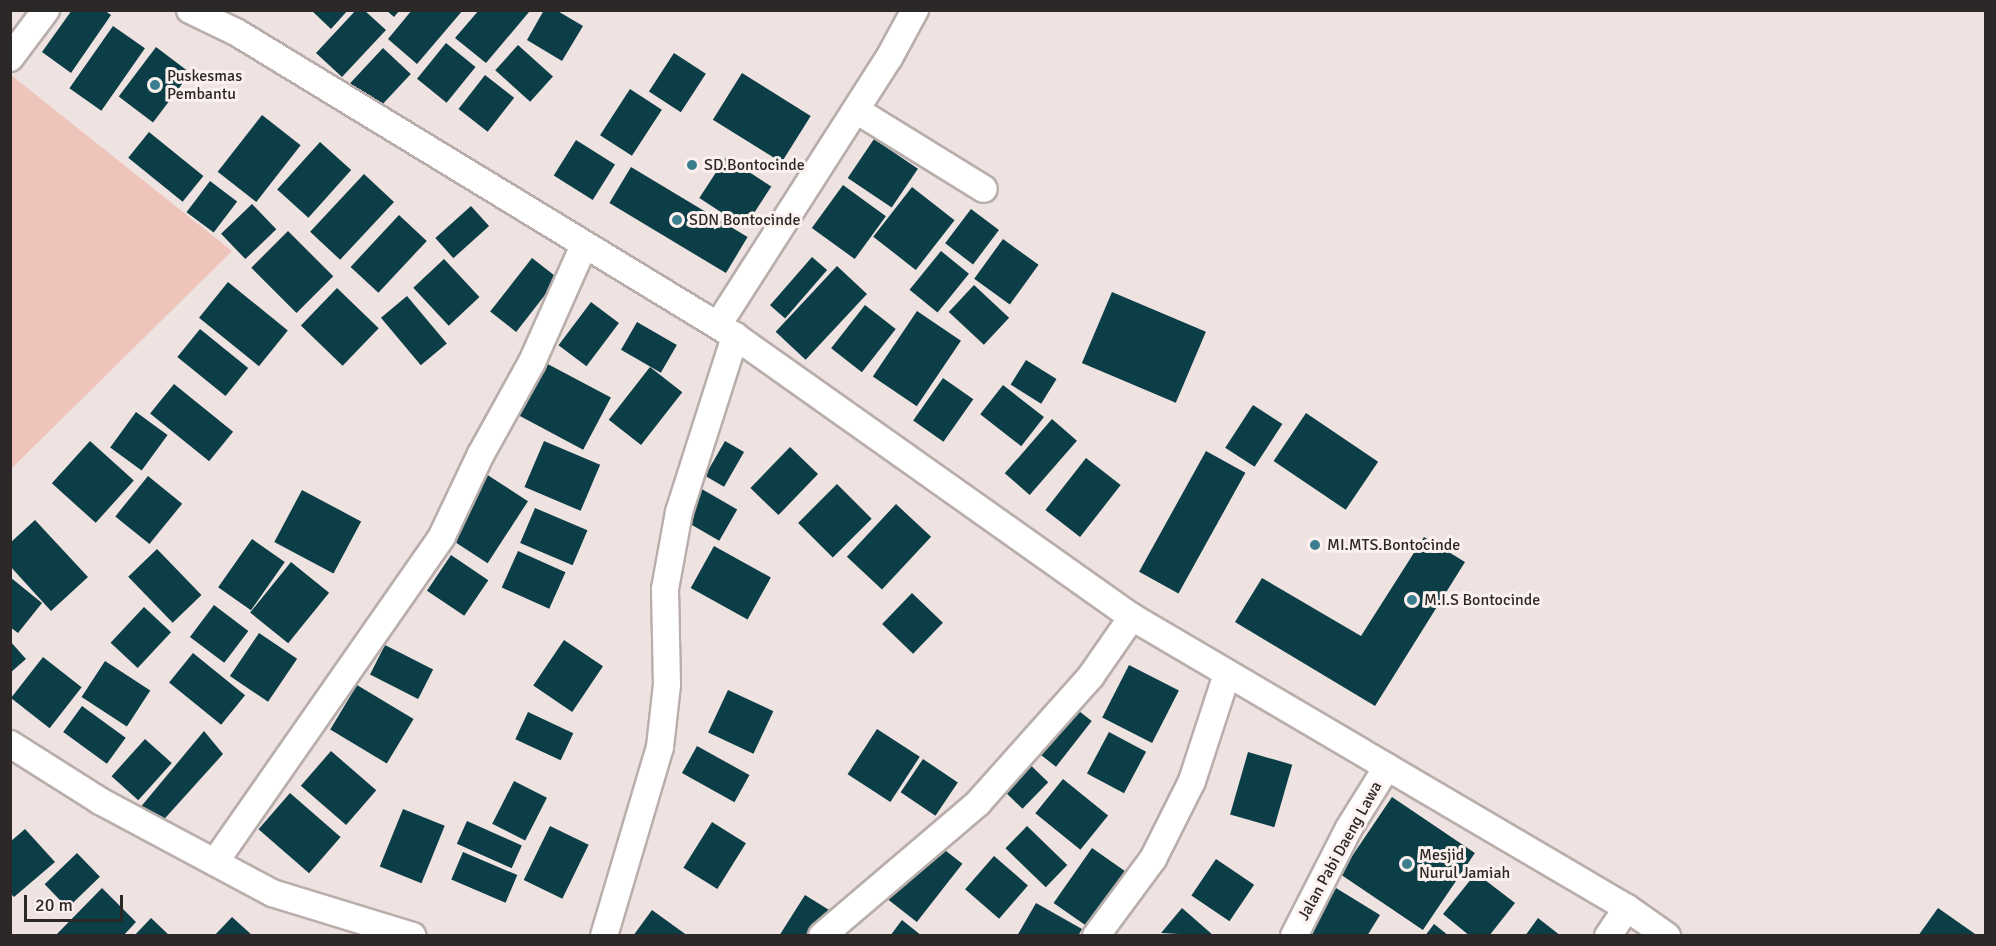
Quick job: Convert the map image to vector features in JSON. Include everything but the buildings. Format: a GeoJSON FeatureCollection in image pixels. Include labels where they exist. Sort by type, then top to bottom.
{"type":"FeatureCollection","features":[{"type":"Feature","properties":{"kind":"street"},"geometry":{"type":"LineString","coordinates":[[10,58],[46,10]]}},
{"type":"Feature","properties":{"kind":"street"},"geometry":{"type":"LineString","coordinates":[[190,10],[236,32],[727,331],[1132,617],[1627,908],[1667,936]]}},
{"type":"Feature","properties":{"kind":"street"},"geometry":{"type":"LineString","coordinates":[[604,936],[660,747],[667,684],[665,589],[679,512],[727,331],[915,10]]}},
{"type":"Feature","properties":{"kind":"street"},"geometry":{"type":"LineString","coordinates":[[856,110],[984,189]]}},
{"type":"Feature","properties":{"kind":"street"},"geometry":{"type":"LineString","coordinates":[[215,862],[442,536],[481,454],[532,362],[584,245]]}},
{"type":"Feature","properties":{"kind":"street"},"geometry":{"type":"LineString","coordinates":[[822,936],[978,803],[1091,676],[1132,617]]}},
{"type":"Feature","properties":{"kind":"street"},"geometry":{"type":"LineString","coordinates":[[1096,936],[1138,883],[1179,808],[1205,748],[1227,674]]}},
{"type":"Feature","properties":{"kind":"street"},"geometry":{"type":"LineString","coordinates":[[10,744],[100,801],[272,893],[413,936]]}},
{"type":"Feature","properties":{"kind":"street","name":"Jalan Pabi Daeng Lawa"},"geometry":{"type":"LineString","coordinates":[[1294,936],[1349,828],[1387,767]]}},
{"type":"Feature","properties":{"kind":"street"},"geometry":{"type":"LineString","coordinates":[[1608,936],[1627,908]]}},
{"type":"Feature","properties":{"kind":"shaded area"},"geometry":{"type":"Polygon","coordinates":[[[11,75],[232,251],[11,469],[11,75]]]}},
{"type":"Feature","properties":{"kind":"place","name":"Puskesmas Pembantu"},"geometry":{"type":"Point","coordinates":[155,85]}},
{"type":"Feature","properties":{"kind":"place","name":"SD.Bontocinde"},"geometry":{"type":"Point","coordinates":[692,165]}},
{"type":"Feature","properties":{"kind":"place","name":"SDN Bontocinde"},"geometry":{"type":"Point","coordinates":[677,220]}},
{"type":"Feature","properties":{"kind":"place","name":"MI.MTS.Bontocinde"},"geometry":{"type":"Point","coordinates":[1315,545]}},
{"type":"Feature","properties":{"kind":"place","name":"M.I.S Bontocinde"},"geometry":{"type":"Point","coordinates":[1412,600]}},
{"type":"Feature","properties":{"kind":"place","name":"Mesjid Nurul Jamiah"},"geometry":{"type":"Point","coordinates":[1407,864]}}]}
